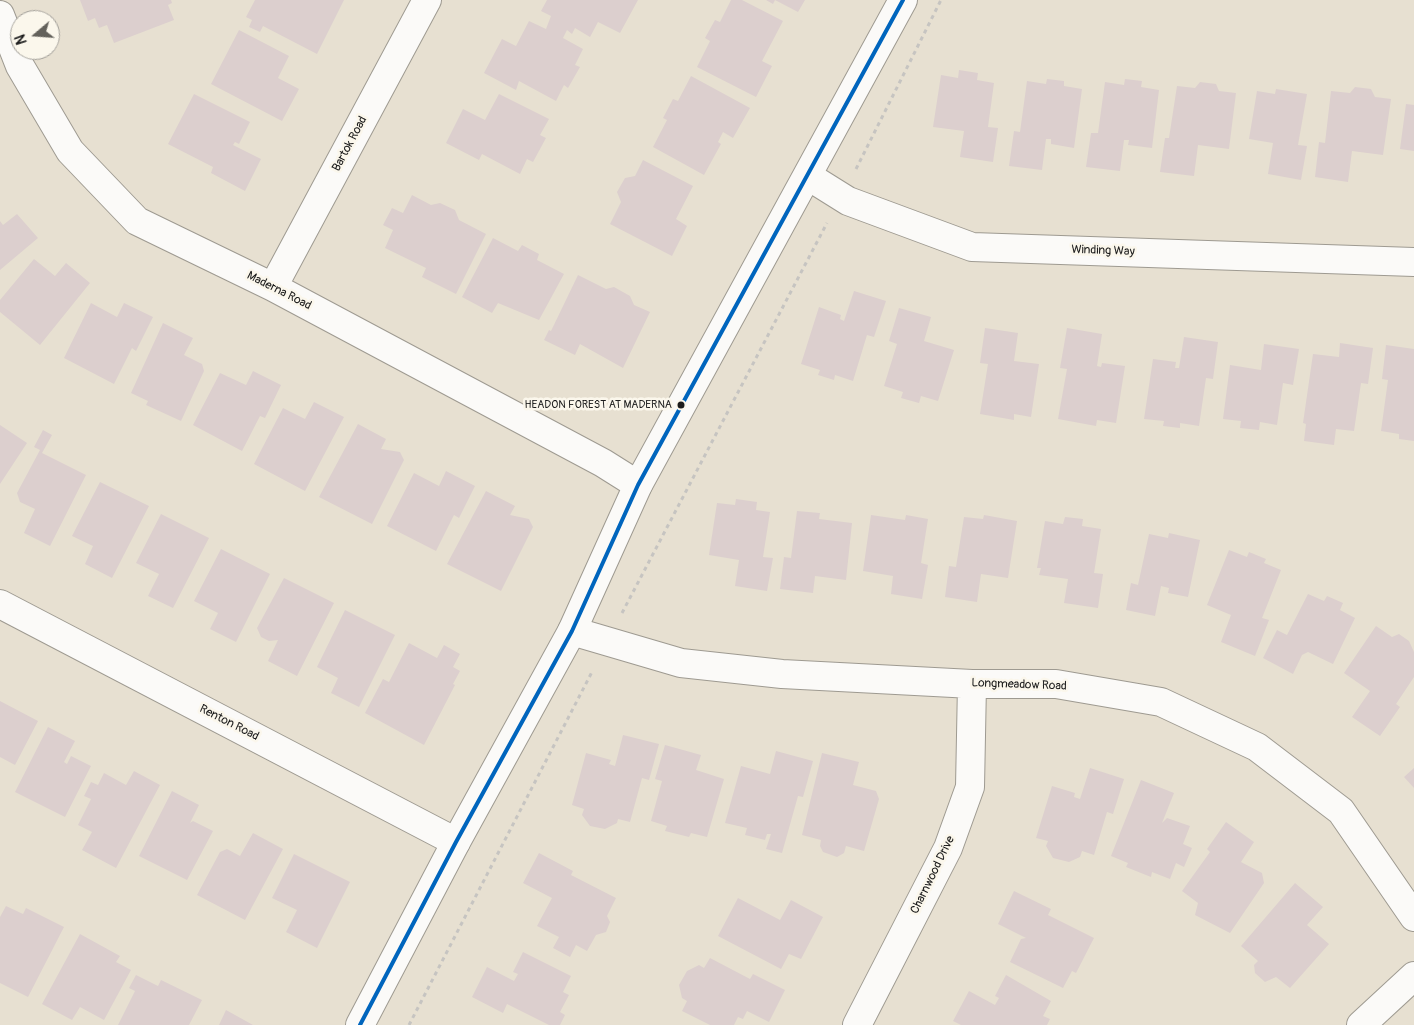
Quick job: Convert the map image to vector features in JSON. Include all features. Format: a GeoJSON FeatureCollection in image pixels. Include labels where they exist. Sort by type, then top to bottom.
{"type":"FeatureCollection","features":[{"type":"Feature","properties":{"kind":"street","name":"Bartok Road"},"geometry":{"type":"LineString","coordinates":[[273,287],[427,0]]}},
{"type":"Feature","properties":{"kind":"street"},"geometry":{"type":"LineString","coordinates":[[360,1025],[456,842],[572,631],[638,485],[808,176],[902,0]]}},
{"type":"Feature","properties":{"kind":"street","name":"Maderna Road"},"geometry":{"type":"LineString","coordinates":[[0,15],[20,66],[70,151],[137,221],[273,287],[603,463],[638,485]]}},
{"type":"Feature","properties":{"kind":"street","name":"Winding Way"},"geometry":{"type":"LineString","coordinates":[[808,176],[839,196],[972,247],[1414,262]]}},
{"type":"Feature","properties":{"kind":"street","name":"Renton Road"},"geometry":{"type":"LineString","coordinates":[[0,604],[456,842]]}},
{"type":"Feature","properties":{"kind":"street","name":"Longmeadow Road"},"geometry":{"type":"LineString","coordinates":[[572,631],[681,663],[782,674],[972,684],[1056,684],[1161,702],[1257,747],[1341,811],[1414,916]]}},
{"type":"Feature","properties":{"kind":"street","name":"Charnwood Drive"},"geometry":{"type":"LineString","coordinates":[[857,1025],[948,848],[970,787],[972,684]]}},
{"type":"Feature","properties":{"kind":"street"},"geometry":{"type":"LineString","coordinates":[[1361,1025],[1414,976]]}},
{"type":"Feature","properties":{"kind":"path"},"geometry":{"type":"LineString","coordinates":[[409,1025],[839,196],[858,166],[941,0]]}},
{"type":"Feature","properties":{"kind":"building"},"geometry":{"type":"Polygon","coordinates":[[[80,0],[171,0],[172,3],[168,5],[174,20],[114,43],[107,25],[99,28],[95,18],[88,21],[80,0]]]}},
{"type":"Feature","properties":{"kind":"building"},"geometry":{"type":"Polygon","coordinates":[[[255,0],[344,0],[317,54],[263,26],[260,32],[249,27],[252,20],[246,17],[255,0]]]}},
{"type":"Feature","properties":{"kind":"building"},"geometry":{"type":"Polygon","coordinates":[[[547,0],[638,0],[620,33],[598,22],[590,37],[575,28],[572,34],[567,30],[563,38],[583,49],[575,65],[580,67],[568,88],[564,85],[556,101],[519,81],[516,90],[484,73],[502,39],[516,46],[529,21],[546,29],[551,16],[541,11],[547,0]]]}},
{"type":"Feature","properties":{"kind":"building"},"geometry":{"type":"Polygon","coordinates":[[[731,0],[742,0],[783,21],[762,61],[772,66],[756,97],[697,67],[710,41],[705,38],[715,20],[720,22],[731,0]]]}},
{"type":"Feature","properties":{"kind":"building"},"geometry":{"type":"Polygon","coordinates":[[[766,0],[775,0],[773,4],[766,0]]]}},
{"type":"Feature","properties":{"kind":"building"},"geometry":{"type":"Polygon","coordinates":[[[775,0],[805,0],[798,12],[775,0]]]}},
{"type":"Feature","properties":{"kind":"building"},"geometry":{"type":"Polygon","coordinates":[[[239,30],[289,56],[278,78],[299,89],[282,121],[211,84],[239,30]]]}},
{"type":"Feature","properties":{"kind":"building"},"geometry":{"type":"Polygon","coordinates":[[[959,70],[978,73],[977,80],[994,83],[988,127],[998,128],[993,162],[960,157],[964,131],[933,127],[941,75],[958,78],[959,70]]]}},
{"type":"Feature","properties":{"kind":"building"},"geometry":{"type":"Polygon","coordinates":[[[691,76],[750,108],[733,138],[723,132],[718,142],[721,144],[704,175],[653,147],[667,120],[663,118],[673,99],[678,101],[691,76]]]}},
{"type":"Feature","properties":{"kind":"building"},"geometry":{"type":"Polygon","coordinates":[[[1047,79],[1064,81],[1064,86],[1082,89],[1074,148],[1051,144],[1051,139],[1046,139],[1042,170],[1009,166],[1014,131],[1020,132],[1027,81],[1046,84],[1047,79]]]}},
{"type":"Feature","properties":{"kind":"building"},"geometry":{"type":"Polygon","coordinates":[[[1125,79],[1142,81],[1141,87],[1159,90],[1152,148],[1128,145],[1129,140],[1124,140],[1120,171],[1086,167],[1091,133],[1098,133],[1105,82],[1124,85],[1125,79]]]}},
{"type":"Feature","properties":{"kind":"building"},"geometry":{"type":"Polygon","coordinates":[[[1200,82],[1216,84],[1219,91],[1236,93],[1229,149],[1198,145],[1194,176],[1160,172],[1165,138],[1169,138],[1177,86],[1195,88],[1200,82]]]}},
{"type":"Feature","properties":{"kind":"building"},"geometry":{"type":"Polygon","coordinates":[[[1355,87],[1371,89],[1375,97],[1391,99],[1383,155],[1352,151],[1348,182],[1315,177],[1319,142],[1325,143],[1331,91],[1350,93],[1355,87]]]}},
{"type":"Feature","properties":{"kind":"building"},"geometry":{"type":"Polygon","coordinates":[[[1276,89],[1307,94],[1298,145],[1307,146],[1301,180],[1268,174],[1273,143],[1249,139],[1257,91],[1275,94],[1276,89]]]}},
{"type":"Feature","properties":{"kind":"building"},"geometry":{"type":"Polygon","coordinates":[[[194,94],[250,122],[239,144],[235,142],[233,145],[261,159],[245,191],[211,173],[213,167],[168,144],[194,94]]]}},
{"type":"Feature","properties":{"kind":"building"},"geometry":{"type":"Polygon","coordinates":[[[499,94],[549,119],[540,135],[546,138],[533,162],[527,159],[520,174],[482,154],[479,160],[446,143],[463,109],[485,120],[499,94]]]}},
{"type":"Feature","properties":{"kind":"building"},"geometry":{"type":"Polygon","coordinates":[[[1406,104],[1414,105],[1414,151],[1400,149],[1406,104]]]}},
{"type":"Feature","properties":{"kind":"building"},"geometry":{"type":"Polygon","coordinates":[[[643,160],[693,186],[676,219],[687,226],[672,256],[610,224],[621,202],[617,192],[625,178],[635,176],[643,160]]]}},
{"type":"Feature","properties":{"kind":"building"},"geometry":{"type":"Polygon","coordinates":[[[412,195],[431,205],[440,203],[455,210],[459,220],[486,234],[456,294],[422,277],[426,268],[385,248],[393,230],[383,225],[392,208],[403,213],[412,195]]]}},
{"type":"Feature","properties":{"kind":"building"},"geometry":{"type":"Polygon","coordinates":[[[17,214],[38,238],[0,270],[0,221],[3,225],[17,214]]]}},
{"type":"Feature","properties":{"kind":"building"},"geometry":{"type":"Polygon","coordinates":[[[493,238],[518,251],[522,245],[539,254],[537,260],[564,274],[539,320],[498,303],[492,313],[462,297],[493,238]]]}},
{"type":"Feature","properties":{"kind":"building"},"geometry":{"type":"Polygon","coordinates":[[[34,259],[55,276],[66,263],[90,283],[40,345],[0,312],[0,300],[34,259]]]}},
{"type":"Feature","properties":{"kind":"building"},"geometry":{"type":"Polygon","coordinates":[[[578,275],[606,289],[614,287],[630,296],[634,305],[650,312],[623,368],[580,344],[575,355],[544,340],[549,330],[551,331],[578,275]]]}},
{"type":"Feature","properties":{"kind":"building"},"geometry":{"type":"Polygon","coordinates":[[[854,291],[886,301],[874,337],[867,335],[853,381],[835,375],[834,380],[818,375],[820,370],[801,364],[819,307],[841,315],[840,319],[844,321],[854,291]]]}},
{"type":"Feature","properties":{"kind":"building"},"geometry":{"type":"Polygon","coordinates":[[[91,303],[117,317],[124,303],[153,317],[136,351],[132,348],[114,384],[64,358],[91,303]]]}},
{"type":"Feature","properties":{"kind":"building"},"geometry":{"type":"Polygon","coordinates":[[[899,308],[931,317],[924,341],[954,350],[938,401],[921,396],[919,403],[901,398],[903,392],[884,386],[897,344],[889,341],[899,308]]]}},
{"type":"Feature","properties":{"kind":"building"},"geometry":{"type":"Polygon","coordinates":[[[163,323],[193,338],[184,355],[202,364],[204,371],[181,421],[146,405],[148,401],[131,393],[163,323]]]}},
{"type":"Feature","properties":{"kind":"building"},"geometry":{"type":"Polygon","coordinates":[[[985,328],[1018,333],[1014,361],[1039,364],[1031,417],[1014,414],[1014,420],[980,414],[988,364],[980,363],[985,328]]]}},
{"type":"Feature","properties":{"kind":"building"},"geometry":{"type":"Polygon","coordinates":[[[1067,328],[1102,334],[1097,366],[1101,367],[1102,363],[1125,366],[1116,423],[1097,420],[1096,426],[1058,419],[1067,369],[1060,368],[1067,328]]]}},
{"type":"Feature","properties":{"kind":"building"},"geometry":{"type":"Polygon","coordinates":[[[1184,337],[1218,342],[1213,379],[1206,378],[1199,426],[1180,423],[1180,428],[1163,426],[1164,421],[1144,419],[1153,359],[1176,362],[1175,368],[1179,368],[1184,337]]]}},
{"type":"Feature","properties":{"kind":"building"},"geometry":{"type":"Polygon","coordinates":[[[1340,343],[1373,348],[1368,384],[1361,383],[1354,431],[1336,429],[1334,445],[1304,441],[1306,424],[1303,423],[1313,354],[1339,357],[1340,343]]]}},
{"type":"Feature","properties":{"kind":"building"},"geometry":{"type":"Polygon","coordinates":[[[1264,344],[1299,349],[1293,385],[1283,383],[1277,425],[1260,422],[1259,430],[1240,428],[1241,421],[1223,419],[1230,365],[1261,370],[1264,344]]]}},
{"type":"Feature","properties":{"kind":"building"},"geometry":{"type":"Polygon","coordinates":[[[1386,345],[1414,349],[1414,441],[1399,439],[1399,434],[1381,431],[1388,380],[1382,379],[1386,345]]]}},
{"type":"Feature","properties":{"kind":"building"},"geometry":{"type":"Polygon","coordinates":[[[253,371],[281,385],[265,418],[260,416],[242,451],[193,425],[220,373],[246,385],[253,371]]]}},
{"type":"Feature","properties":{"kind":"building"},"geometry":{"type":"Polygon","coordinates":[[[314,402],[344,417],[305,491],[254,464],[283,408],[305,419],[314,402]]]}},
{"type":"Feature","properties":{"kind":"building"},"geometry":{"type":"Polygon","coordinates":[[[358,424],[386,439],[381,449],[400,452],[404,460],[372,524],[319,497],[358,424]]]}},
{"type":"Feature","properties":{"kind":"building"},"geometry":{"type":"Polygon","coordinates":[[[0,425],[27,443],[0,484],[0,425]]]}},
{"type":"Feature","properties":{"kind":"building"},"geometry":{"type":"Polygon","coordinates":[[[43,430],[52,435],[42,453],[86,475],[50,546],[24,533],[35,509],[20,502],[17,493],[40,450],[34,447],[43,430]]]}},
{"type":"Feature","properties":{"kind":"building"},"geometry":{"type":"Polygon","coordinates":[[[446,471],[475,486],[459,518],[454,515],[436,551],[387,526],[414,473],[439,486],[446,471]]]}},
{"type":"Feature","properties":{"kind":"building"},"geometry":{"type":"Polygon","coordinates":[[[100,482],[149,506],[112,578],[85,564],[93,546],[72,536],[100,482]]]}},
{"type":"Feature","properties":{"kind":"building"},"geometry":{"type":"Polygon","coordinates":[[[486,491],[515,506],[510,515],[529,519],[533,527],[501,591],[447,564],[486,491]]]}},
{"type":"Feature","properties":{"kind":"building"},"geometry":{"type":"Polygon","coordinates":[[[736,499],[757,502],[756,510],[770,512],[763,557],[773,558],[767,591],[735,586],[739,560],[709,555],[717,503],[735,505],[736,499]]]}},
{"type":"Feature","properties":{"kind":"building"},"geometry":{"type":"Polygon","coordinates":[[[797,511],[820,513],[819,519],[852,523],[846,580],[815,576],[813,593],[780,589],[784,557],[791,558],[797,511]]]}},
{"type":"Feature","properties":{"kind":"building"},"geometry":{"type":"Polygon","coordinates":[[[161,514],[209,538],[173,608],[148,596],[159,574],[136,563],[161,514]]]}},
{"type":"Feature","properties":{"kind":"building"},"geometry":{"type":"Polygon","coordinates":[[[871,515],[905,520],[906,515],[928,519],[921,563],[928,565],[922,599],[891,594],[893,576],[863,571],[871,515]]]}},
{"type":"Feature","properties":{"kind":"building"},"geometry":{"type":"Polygon","coordinates":[[[984,515],[1017,521],[1008,578],[981,574],[977,602],[945,597],[949,566],[956,567],[964,517],[983,519],[984,515]]]}},
{"type":"Feature","properties":{"kind":"building"},"geometry":{"type":"Polygon","coordinates":[[[1065,517],[1083,519],[1082,526],[1101,529],[1094,573],[1103,574],[1098,608],[1064,603],[1068,579],[1039,575],[1041,568],[1037,568],[1045,521],[1063,524],[1065,517]]]}},
{"type":"Feature","properties":{"kind":"building"},"geometry":{"type":"Polygon","coordinates":[[[1169,533],[1200,540],[1188,597],[1168,593],[1169,588],[1161,586],[1155,616],[1126,610],[1131,583],[1138,585],[1149,534],[1168,538],[1169,533]]]}},
{"type":"Feature","properties":{"kind":"building"},"geometry":{"type":"Polygon","coordinates":[[[221,549],[270,574],[236,642],[210,629],[218,613],[194,601],[221,549]]]}},
{"type":"Feature","properties":{"kind":"building"},"geometry":{"type":"Polygon","coordinates":[[[1229,550],[1247,557],[1249,552],[1266,559],[1264,563],[1281,570],[1262,618],[1269,620],[1255,656],[1221,642],[1231,615],[1207,605],[1229,550]]]}},
{"type":"Feature","properties":{"kind":"building"},"geometry":{"type":"Polygon","coordinates":[[[284,578],[334,603],[297,676],[268,661],[278,640],[269,641],[261,637],[257,628],[284,578]]]}},
{"type":"Feature","properties":{"kind":"building"},"geometry":{"type":"Polygon","coordinates":[[[1308,594],[1324,601],[1327,596],[1343,603],[1340,610],[1355,618],[1333,664],[1308,652],[1302,655],[1293,674],[1263,658],[1277,630],[1287,635],[1308,594]]]}},
{"type":"Feature","properties":{"kind":"building"},"geometry":{"type":"Polygon","coordinates":[[[345,610],[395,635],[359,707],[331,693],[338,678],[317,667],[345,610]]]}},
{"type":"Feature","properties":{"kind":"building"},"geometry":{"type":"Polygon","coordinates":[[[1376,626],[1392,637],[1399,634],[1409,641],[1414,652],[1414,677],[1396,704],[1400,707],[1380,736],[1352,717],[1370,691],[1344,673],[1376,626]]]}},
{"type":"Feature","properties":{"kind":"building"},"geometry":{"type":"Polygon","coordinates":[[[409,643],[437,658],[444,645],[460,654],[453,667],[460,671],[453,684],[455,685],[424,745],[365,713],[383,679],[389,682],[409,643]]]}},
{"type":"Feature","properties":{"kind":"building"},"geometry":{"type":"Polygon","coordinates":[[[0,701],[38,721],[15,765],[0,757],[0,701]]]}},
{"type":"Feature","properties":{"kind":"building"},"geometry":{"type":"Polygon","coordinates":[[[48,727],[75,741],[64,762],[67,764],[71,756],[91,766],[65,817],[15,792],[48,727]]]}},
{"type":"Feature","properties":{"kind":"building"},"geometry":{"type":"Polygon","coordinates":[[[623,735],[659,744],[649,780],[642,778],[630,822],[618,819],[617,823],[605,829],[590,826],[582,815],[584,809],[572,805],[586,753],[611,760],[609,764],[615,766],[623,735]]]}},
{"type":"Feature","properties":{"kind":"building"},"geometry":{"type":"Polygon","coordinates":[[[665,745],[701,755],[696,770],[724,779],[707,837],[691,833],[689,837],[665,831],[667,826],[651,821],[662,781],[655,779],[665,745]]]}},
{"type":"Feature","properties":{"kind":"building"},"geometry":{"type":"Polygon","coordinates":[[[776,751],[813,761],[803,797],[798,796],[782,853],[766,849],[771,834],[767,834],[765,840],[745,835],[747,828],[725,823],[741,766],[770,774],[776,751]]]}},
{"type":"Feature","properties":{"kind":"building"},"geometry":{"type":"Polygon","coordinates":[[[822,753],[859,762],[853,785],[876,791],[879,799],[864,851],[846,846],[844,853],[837,857],[823,852],[820,846],[821,840],[802,835],[822,753]]]}},
{"type":"Feature","properties":{"kind":"building"},"geometry":{"type":"Polygon","coordinates":[[[1090,768],[1124,779],[1113,814],[1107,812],[1094,855],[1082,851],[1080,857],[1069,862],[1053,858],[1046,846],[1048,841],[1036,838],[1052,786],[1075,793],[1074,797],[1080,799],[1090,768]]]}},
{"type":"Feature","properties":{"kind":"building"},"geometry":{"type":"Polygon","coordinates":[[[1414,768],[1414,788],[1404,777],[1414,768]]]}},
{"type":"Feature","properties":{"kind":"building"},"geometry":{"type":"Polygon","coordinates":[[[134,771],[160,785],[116,868],[82,850],[92,832],[78,825],[91,799],[84,796],[91,782],[98,785],[104,773],[126,785],[134,771]]]}},
{"type":"Feature","properties":{"kind":"building"},"geometry":{"type":"Polygon","coordinates":[[[1141,780],[1174,793],[1162,823],[1167,818],[1190,826],[1183,844],[1192,848],[1184,867],[1176,863],[1170,879],[1152,872],[1151,877],[1126,867],[1128,863],[1111,856],[1141,780]]]}},
{"type":"Feature","properties":{"kind":"building"},"geometry":{"type":"Polygon","coordinates":[[[172,791],[199,805],[190,823],[193,821],[213,831],[187,880],[139,856],[172,791]]]}},
{"type":"Feature","properties":{"kind":"building"},"geometry":{"type":"Polygon","coordinates":[[[1226,822],[1254,842],[1241,862],[1262,873],[1264,883],[1230,933],[1195,915],[1198,903],[1182,891],[1210,852],[1207,849],[1226,822]]]}},
{"type":"Feature","properties":{"kind":"building"},"geometry":{"type":"Polygon","coordinates":[[[253,833],[283,849],[245,920],[197,895],[220,852],[227,849],[240,856],[253,833]]]}},
{"type":"Feature","properties":{"kind":"building"},"geometry":{"type":"Polygon","coordinates":[[[539,853],[573,871],[571,875],[616,898],[607,916],[610,922],[606,932],[596,935],[587,951],[576,945],[570,957],[553,948],[559,937],[537,926],[552,898],[523,883],[539,853]]]}},
{"type":"Feature","properties":{"kind":"building"},"geometry":{"type":"Polygon","coordinates":[[[294,854],[350,882],[317,948],[286,932],[297,910],[272,898],[294,854]]]}},
{"type":"Feature","properties":{"kind":"building"},"geometry":{"type":"Polygon","coordinates":[[[1295,883],[1323,907],[1307,925],[1329,944],[1290,988],[1276,977],[1265,982],[1255,973],[1254,965],[1258,961],[1241,946],[1295,883]]]}},
{"type":"Feature","properties":{"kind":"building"},"geometry":{"type":"Polygon","coordinates":[[[1014,891],[1051,909],[1048,915],[1094,938],[1076,973],[1072,971],[1063,988],[1010,962],[1021,939],[1026,938],[998,924],[1014,891]]]}},
{"type":"Feature","properties":{"kind":"building"},"geometry":{"type":"Polygon","coordinates":[[[738,898],[780,920],[791,900],[823,917],[801,959],[789,954],[781,969],[718,936],[738,898]]]}},
{"type":"Feature","properties":{"kind":"building"},"geometry":{"type":"Polygon","coordinates":[[[6,906],[23,914],[26,908],[64,927],[28,997],[0,983],[0,917],[6,906]]]}},
{"type":"Feature","properties":{"kind":"building"},"geometry":{"type":"Polygon","coordinates":[[[80,934],[120,956],[116,962],[131,970],[104,1020],[80,1007],[72,1020],[42,1004],[80,934]]]}},
{"type":"Feature","properties":{"kind":"building"},"geometry":{"type":"Polygon","coordinates":[[[523,952],[571,976],[563,992],[569,995],[560,1012],[565,1015],[560,1025],[549,1025],[507,1004],[503,1013],[472,997],[487,967],[514,981],[518,974],[513,972],[523,952]]]}},
{"type":"Feature","properties":{"kind":"building"},"geometry":{"type":"Polygon","coordinates":[[[710,958],[750,979],[753,974],[785,990],[769,1022],[747,1011],[743,1019],[738,1017],[734,1025],[710,1025],[682,1011],[687,1001],[682,998],[679,985],[687,971],[699,965],[704,968],[710,958]]]}},
{"type":"Feature","properties":{"kind":"building"},"geometry":{"type":"Polygon","coordinates":[[[136,975],[158,986],[161,980],[202,1000],[189,1025],[118,1025],[135,991],[129,988],[136,975]]]}},
{"type":"Feature","properties":{"kind":"building"},"geometry":{"type":"Polygon","coordinates":[[[1006,975],[1051,1001],[1043,1016],[1050,1019],[1047,1025],[961,1025],[953,1021],[969,991],[995,1005],[999,998],[995,996],[1006,975]]]}},
{"type":"Feature","properties":{"kind":"building"},"geometry":{"type":"Polygon","coordinates":[[[226,1010],[253,1025],[219,1025],[226,1010]]]}},
{"type":"Feature","properties":{"kind":"transit line"},"geometry":{"type":"LineString","coordinates":[[360,1025],[456,842],[572,631],[638,485],[903,0]]}},
{"type":"Feature","properties":{"kind":"place","name":"HEADON FOREST AT MADERNA"},"geometry":{"type":"Point","coordinates":[681,405]}}]}
